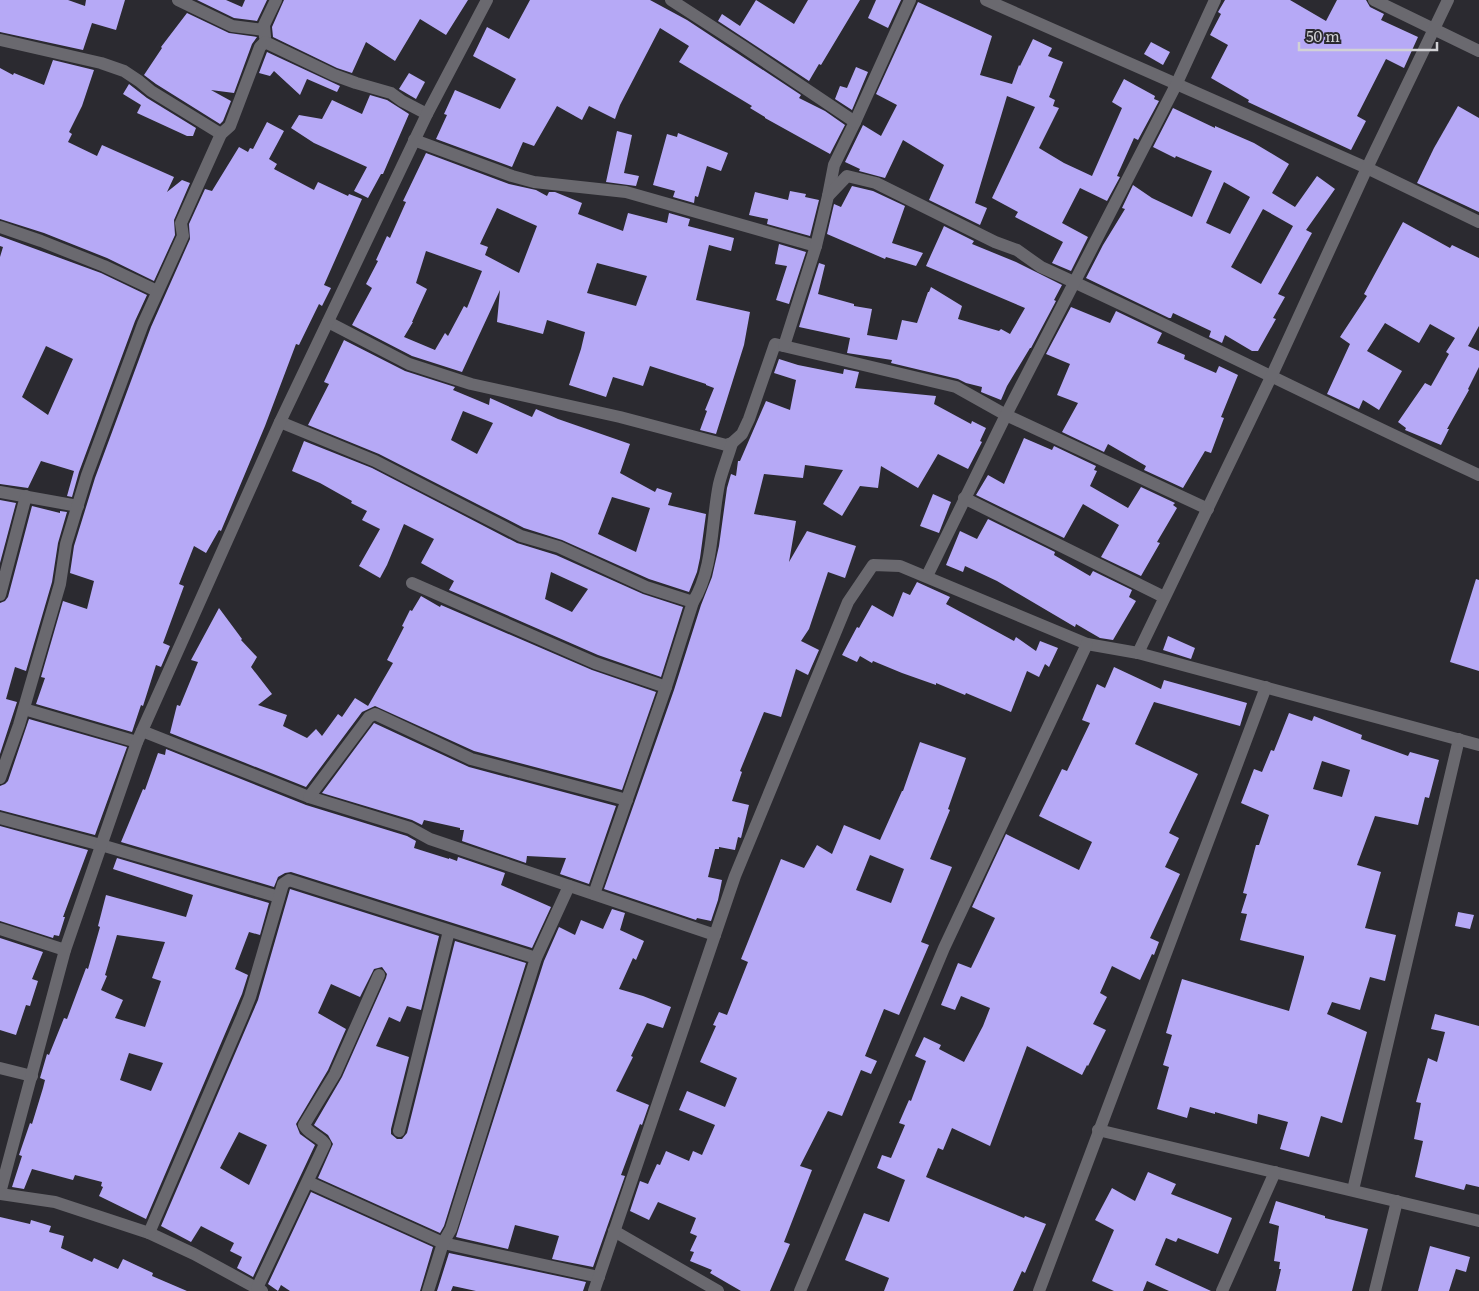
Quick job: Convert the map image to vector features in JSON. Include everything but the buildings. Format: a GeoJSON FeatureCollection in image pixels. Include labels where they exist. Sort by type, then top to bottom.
{"type":"FeatureCollection","features":[{"type":"Feature","properties":{"kind":"street"},"geometry":{"type":"LineString","coordinates":[[178,0],[232,26],[265,36],[334,75],[356,84],[391,93],[427,114]]}},
{"type":"Feature","properties":{"kind":"street"},"geometry":{"type":"LineString","coordinates":[[0,778],[24,709],[60,584],[66,544],[87,474],[158,291],[183,236],[181,223],[221,134],[230,126],[265,36],[266,20],[276,0]]}},
{"type":"Feature","properties":{"kind":"street"},"geometry":{"type":"LineString","coordinates":[[379,975],[335,1074],[304,1125],[305,1129],[321,1139],[325,1144],[259,1290],[194,1254],[149,1233],[55,1202],[0,1194],[65,950],[140,737],[280,422],[414,140],[486,0]]}},
{"type":"Feature","properties":{"kind":"street"},"geometry":{"type":"LineString","coordinates":[[671,0],[855,122]]}},
{"type":"Feature","properties":{"kind":"street"},"geometry":{"type":"LineString","coordinates":[[784,346],[816,246],[834,165],[910,0]]}},
{"type":"Feature","properties":{"kind":"street"},"geometry":{"type":"LineString","coordinates":[[986,0],[1367,168],[1479,222]]}},
{"type":"Feature","properties":{"kind":"street"},"geometry":{"type":"LineString","coordinates":[[927,576],[1006,415],[1176,85],[1215,0]]}},
{"type":"Feature","properties":{"kind":"street"},"geometry":{"type":"LineString","coordinates":[[1374,0],[1479,51]]}},
{"type":"Feature","properties":{"kind":"street"},"geometry":{"type":"LineString","coordinates":[[1138,653],[1272,376],[1367,168],[1448,0]]}},
{"type":"Feature","properties":{"kind":"street"},"geometry":{"type":"LineString","coordinates":[[1,40],[101,62],[139,81],[151,91],[221,134]]}},
{"type":"Feature","properties":{"kind":"street"},"geometry":{"type":"LineString","coordinates":[[414,140],[512,176],[534,182],[626,192],[816,246]]}},
{"type":"Feature","properties":{"kind":"street"},"geometry":{"type":"LineString","coordinates":[[828,196],[847,176],[876,183],[995,242],[1018,250],[1041,267],[1479,475]]}},
{"type":"Feature","properties":{"kind":"street"},"geometry":{"type":"LineString","coordinates":[[0,227],[104,266],[158,291]]}},
{"type":"Feature","properties":{"kind":"street"},"geometry":{"type":"LineString","coordinates":[[328,322],[409,364],[471,384],[620,417],[726,445],[732,443],[742,434],[775,344],[956,387],[1006,415],[1208,509]]}},
{"type":"Feature","properties":{"kind":"street"},"geometry":{"type":"LineString","coordinates":[[280,422],[375,461],[521,536],[558,547],[646,587],[693,602]]}},
{"type":"Feature","properties":{"kind":"street"},"geometry":{"type":"LineString","coordinates":[[594,894],[666,687],[693,602],[706,573],[719,483],[732,443]]}},
{"type":"Feature","properties":{"kind":"street"},"geometry":{"type":"LineString","coordinates":[[0,492],[78,506]]}},
{"type":"Feature","properties":{"kind":"street"},"geometry":{"type":"LineString","coordinates":[[0,595],[26,496]]}},
{"type":"Feature","properties":{"kind":"street"},"geometry":{"type":"LineString","coordinates":[[964,498],[1164,597]]}},
{"type":"Feature","properties":{"kind":"street"},"geometry":{"type":"LineString","coordinates":[[594,1291],[735,876],[848,602],[873,565],[900,566],[1087,644],[1138,653],[1479,745]]}},
{"type":"Feature","properties":{"kind":"street"},"geometry":{"type":"LineString","coordinates":[[412,583],[595,663],[666,687]]}},
{"type":"Feature","properties":{"kind":"street"},"geometry":{"type":"LineString","coordinates":[[800,1291],[944,948],[1087,644]]}},
{"type":"Feature","properties":{"kind":"street"},"geometry":{"type":"LineString","coordinates":[[1039,1291],[1266,687]]}},
{"type":"Feature","properties":{"kind":"street"},"geometry":{"type":"LineString","coordinates":[[24,709],[140,737],[310,797],[410,828],[430,839],[715,935]]}},
{"type":"Feature","properties":{"kind":"street"},"geometry":{"type":"LineString","coordinates":[[310,797],[369,716],[374,714],[380,715],[471,759],[626,800]]}},
{"type":"Feature","properties":{"kind":"street"},"geometry":{"type":"LineString","coordinates":[[1353,1190],[1460,739]]}},
{"type":"Feature","properties":{"kind":"street"},"geometry":{"type":"LineString","coordinates":[[0,818],[101,845],[279,897]]}},
{"type":"Feature","properties":{"kind":"street"},"geometry":{"type":"LineString","coordinates":[[149,1233],[248,1004],[283,884],[288,880],[536,958]]}},
{"type":"Feature","properties":{"kind":"street"},"geometry":{"type":"LineString","coordinates":[[428,1291],[444,1242],[451,1229],[536,958],[569,886]]}},
{"type":"Feature","properties":{"kind":"street"},"geometry":{"type":"LineString","coordinates":[[0,929],[65,950]]}},
{"type":"Feature","properties":{"kind":"street"},"geometry":{"type":"LineString","coordinates":[[399,1131],[449,930]]}},
{"type":"Feature","properties":{"kind":"street"},"geometry":{"type":"LineString","coordinates":[[0,1068],[32,1076]]}},
{"type":"Feature","properties":{"kind":"street"},"geometry":{"type":"LineString","coordinates":[[1098,1130],[1479,1220]]}},
{"type":"Feature","properties":{"kind":"street"},"geometry":{"type":"LineString","coordinates":[[1222,1291],[1275,1172]]}},
{"type":"Feature","properties":{"kind":"street"},"geometry":{"type":"LineString","coordinates":[[308,1182],[444,1242],[599,1277]]}},
{"type":"Feature","properties":{"kind":"street"},"geometry":{"type":"LineString","coordinates":[[1375,1291],[1397,1201]]}},
{"type":"Feature","properties":{"kind":"street"},"geometry":{"type":"LineString","coordinates":[[614,1231],[718,1291]]}}]}
